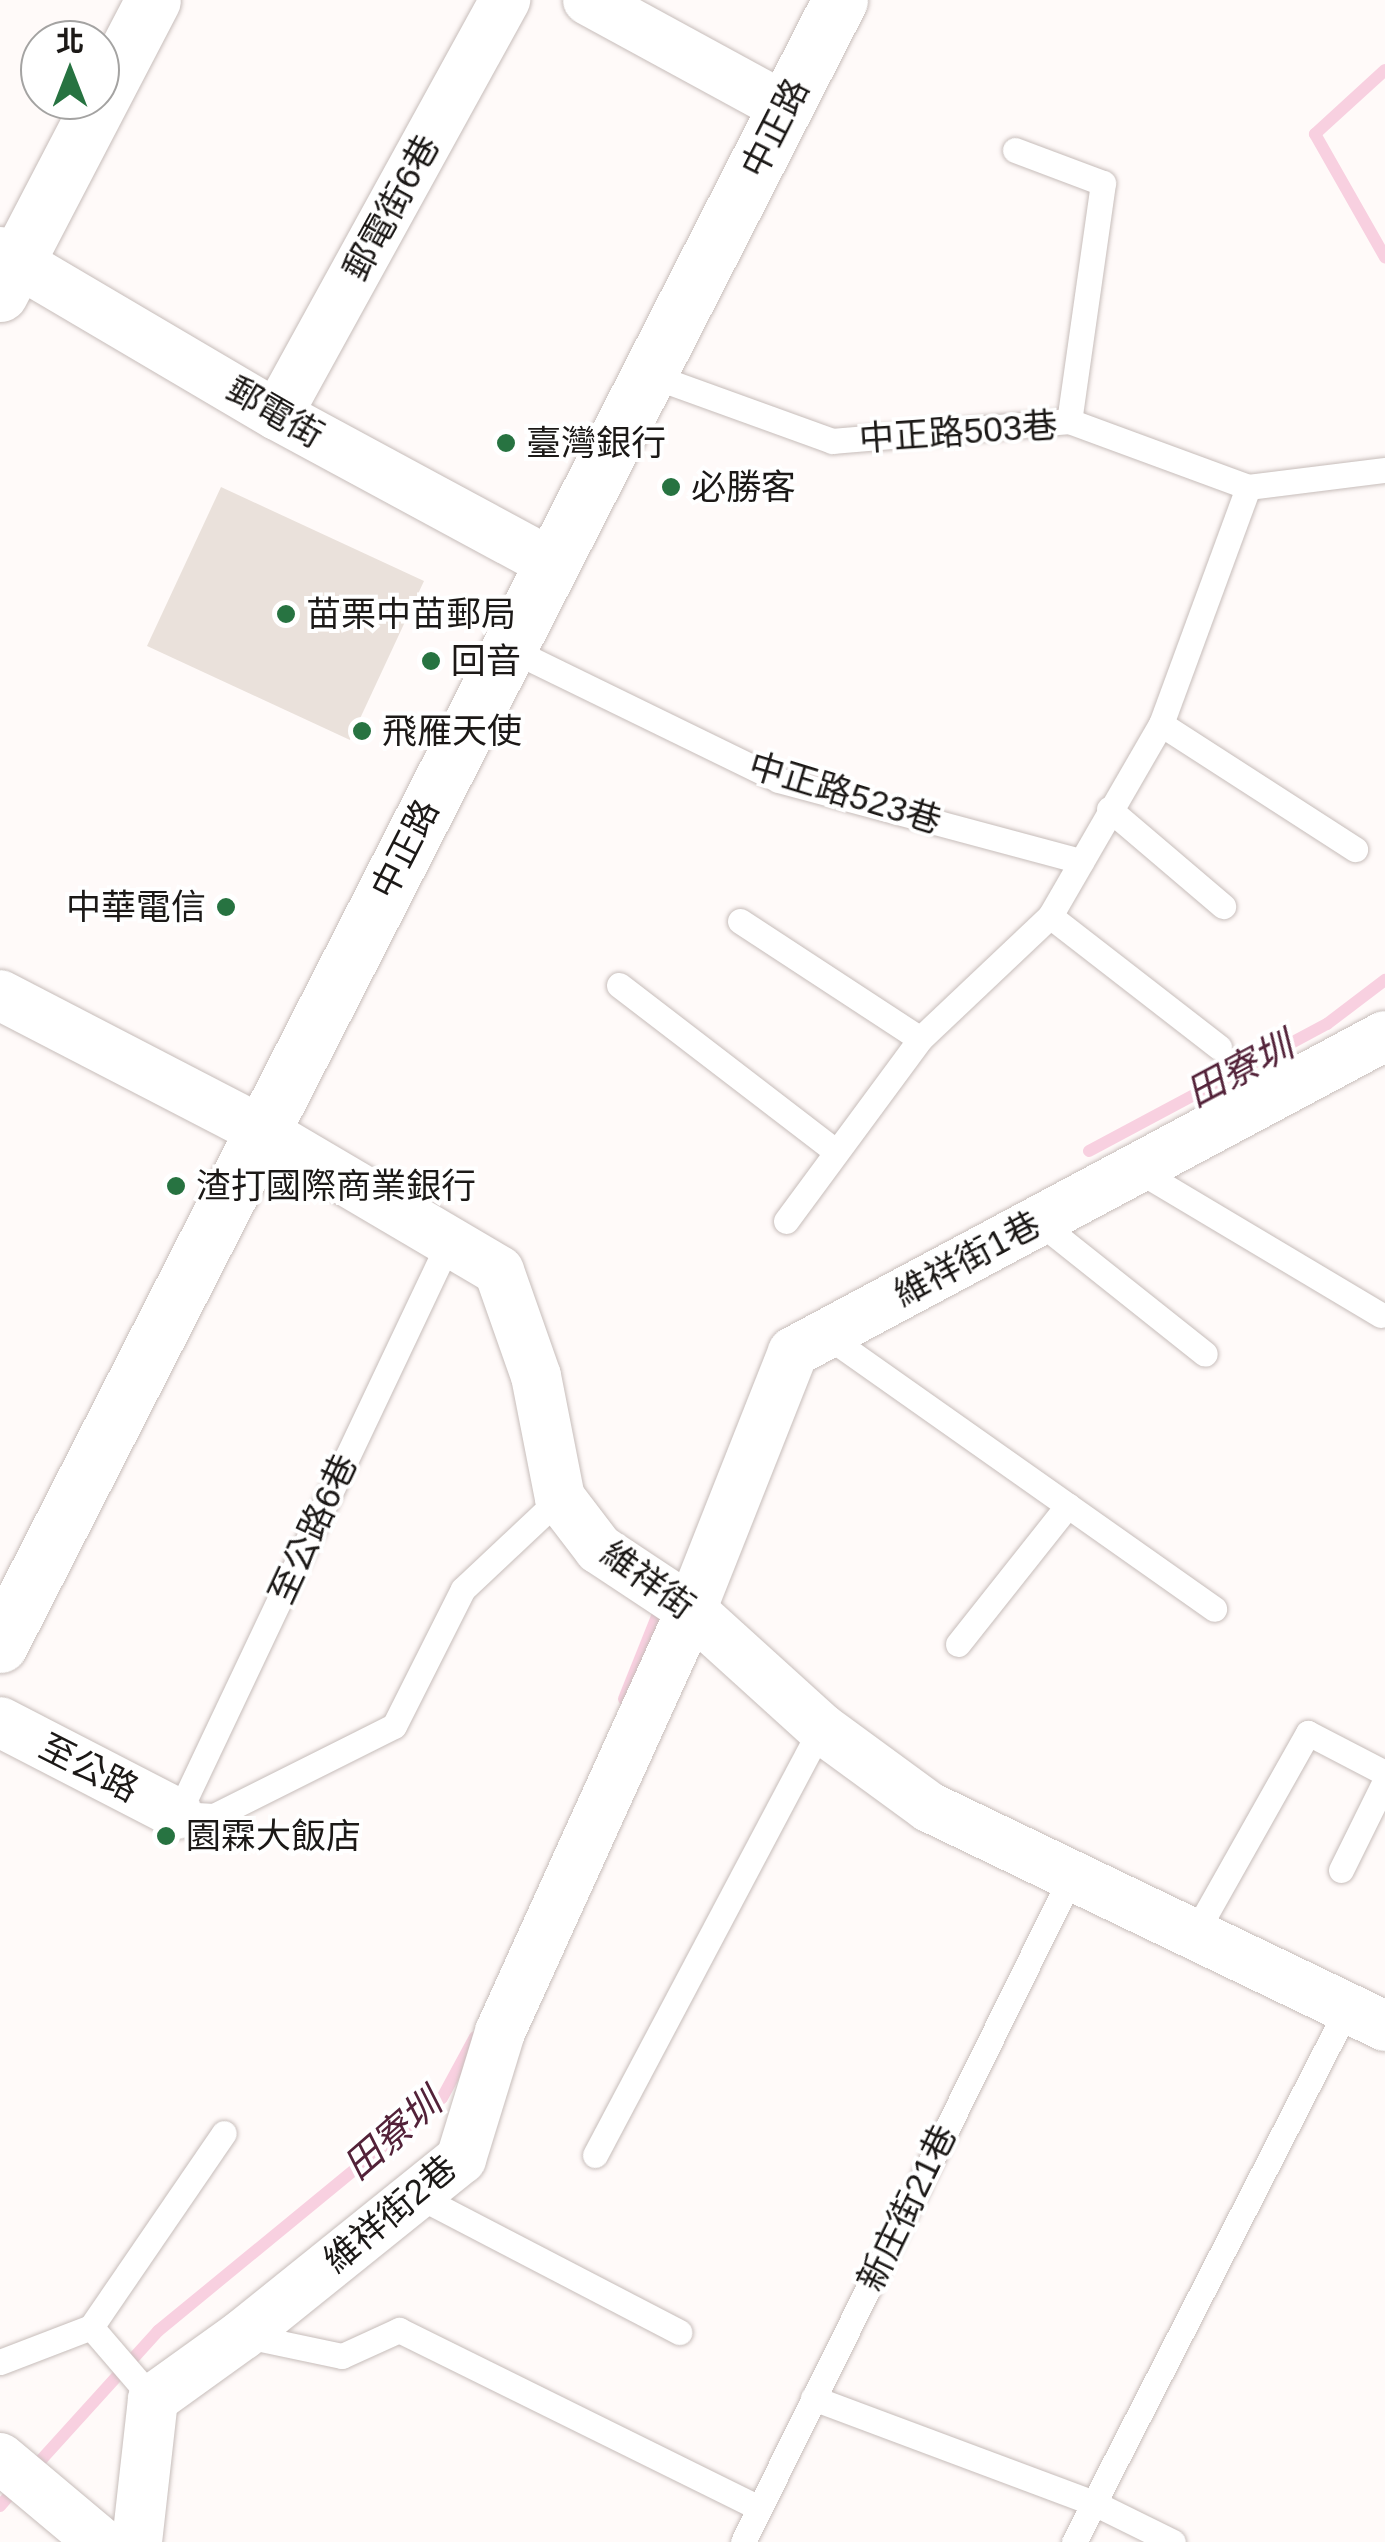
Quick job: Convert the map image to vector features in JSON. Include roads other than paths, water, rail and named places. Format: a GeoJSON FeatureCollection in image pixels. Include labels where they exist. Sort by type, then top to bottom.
{"type":"FeatureCollection","features":[{"type":"Feature","properties":{"kind":"street"},"geometry":{"type":"LineString","coordinates":[[6,268],[154,0]]}},
{"type":"Feature","properties":{"kind":"street","name":"郵電街6巷"},"geometry":{"type":"LineString","coordinates":[[276,415],[505,0]]}},
{"type":"Feature","properties":{"kind":"street"},"geometry":{"type":"LineString","coordinates":[[588,0],[786,108]]}},
{"type":"Feature","properties":{"kind":"street","name":"中正路"},"geometry":{"type":"LineString","coordinates":[[0,1645],[840,0]]}},
{"type":"Feature","properties":{"kind":"street","name":"郵電街"},"geometry":{"type":"LineString","coordinates":[[6,268],[554,565]]}},
{"type":"Feature","properties":{"kind":"street","name":"維祥街"},"geometry":{"type":"LineString","coordinates":[[0,995],[260,1130],[499,1271],[536,1376],[560,1498],[599,1549],[691,1610],[820,1728],[929,1807],[1366,2018]]}},
{"type":"Feature","properties":{"kind":"street","name":"維祥街1巷"},"geometry":{"type":"LineString","coordinates":[[691,1610],[794,1352],[1385,1036]]}},
{"type":"Feature","properties":{"kind":"street","name":"維祥街2巷"},"geometry":{"type":"LineString","coordinates":[[153,2399],[242,2335],[461,2159],[500,2032],[691,1610]]}},
{"type":"Feature","properties":{"kind":"street","name":"至公路"},"geometry":{"type":"LineString","coordinates":[[0,1722],[178,1814]]}},
{"type":"Feature","properties":{"kind":"street"},"geometry":{"type":"LineString","coordinates":[[137,2542],[153,2399]]}},
{"type":"Feature","properties":{"kind":"street"},"geometry":{"type":"LineString","coordinates":[[0,2458],[100,2542]]}},
{"type":"Feature","properties":{"kind":"lane"},"geometry":{"type":"LineString","coordinates":[[1016,150],[1102,183],[1069,421]]}},
{"type":"Feature","properties":{"kind":"lane","name":"中正路503巷"},"geometry":{"type":"LineString","coordinates":[[650,375],[832,442],[1069,421],[1248,486],[1385,470]]}},
{"type":"Feature","properties":{"kind":"lane"},"geometry":{"type":"LineString","coordinates":[[786,1221],[920,1039],[1050,916],[1161,724],[1248,486]]}},
{"type":"Feature","properties":{"kind":"lane","name":"中正路523巷"},"geometry":{"type":"LineString","coordinates":[[510,649],[778,780],[1081,860]]}},
{"type":"Feature","properties":{"kind":"lane"},"geometry":{"type":"LineString","coordinates":[[1161,724],[1355,848]]}},
{"type":"Feature","properties":{"kind":"lane"},"geometry":{"type":"LineString","coordinates":[[1109,809],[1223,906]]}},
{"type":"Feature","properties":{"kind":"lane"},"geometry":{"type":"LineString","coordinates":[[1050,916],[1219,1047]]}},
{"type":"Feature","properties":{"kind":"lane"},"geometry":{"type":"LineString","coordinates":[[740,921],[920,1039]]}},
{"type":"Feature","properties":{"kind":"lane"},"geometry":{"type":"LineString","coordinates":[[619,985],[836,1151]]}},
{"type":"Feature","properties":{"kind":"lane"},"geometry":{"type":"LineString","coordinates":[[1136,1169],[1381,1315]]}},
{"type":"Feature","properties":{"kind":"lane"},"geometry":{"type":"LineString","coordinates":[[1038,1221],[1205,1354]]}},
{"type":"Feature","properties":{"kind":"lane","name":"至公路6巷"},"geometry":{"type":"LineString","coordinates":[[178,1814],[448,1244]]}},
{"type":"Feature","properties":{"kind":"lane"},"geometry":{"type":"LineString","coordinates":[[826,1335],[1214,1609]]}},
{"type":"Feature","properties":{"kind":"lane"},"geometry":{"type":"LineString","coordinates":[[178,1814],[214,1816],[394,1726],[463,1589],[560,1498]]}},
{"type":"Feature","properties":{"kind":"lane"},"geometry":{"type":"LineString","coordinates":[[958,1644],[1068,1506]]}},
{"type":"Feature","properties":{"kind":"lane"},"geometry":{"type":"LineString","coordinates":[[595,2155],[820,1728]]}},
{"type":"Feature","properties":{"kind":"lane"},"geometry":{"type":"LineString","coordinates":[[1194,1935],[1308,1733],[1385,1772]]}},
{"type":"Feature","properties":{"kind":"lane"},"geometry":{"type":"LineString","coordinates":[[1341,1870],[1385,1781]]}},
{"type":"Feature","properties":{"kind":"lane","name":"新庄街21巷"},"geometry":{"type":"LineString","coordinates":[[743,2542],[1072,1875]]}},
{"type":"Feature","properties":{"kind":"lane"},"geometry":{"type":"LineString","coordinates":[[1074,2542],[1366,2018]]}},
{"type":"Feature","properties":{"kind":"lane"},"geometry":{"type":"LineString","coordinates":[[0,2362],[91,2327],[224,2133]]}},
{"type":"Feature","properties":{"kind":"lane"},"geometry":{"type":"LineString","coordinates":[[416,2196],[678,2332]]}},
{"type":"Feature","properties":{"kind":"lane"},"geometry":{"type":"LineString","coordinates":[[91,2327],[153,2399]]}},
{"type":"Feature","properties":{"kind":"lane"},"geometry":{"type":"LineString","coordinates":[[242,2335],[342,2356],[398,2330],[759,2508]]}},
{"type":"Feature","properties":{"kind":"lane"},"geometry":{"type":"LineString","coordinates":[[813,2398],[1094,2503],[1172,2542]]}},
{"type":"Feature","properties":{"kind":"waterway","name":"田寮圳"},"geometry":{"type":"LineString","coordinates":[[1385,70],[1315,134],[1385,257]]}},
{"type":"Feature","properties":{"kind":"waterway","name":"田寮圳"},"geometry":{"type":"LineString","coordinates":[[1089,1151],[1327,1024],[1385,980]]}},
{"type":"Feature","properties":{"kind":"waterway","name":"田寮圳"},"geometry":{"type":"LineString","coordinates":[[624,1699],[662,1604]]}},
{"type":"Feature","properties":{"kind":"waterway","name":"田寮圳"},"geometry":{"type":"LineString","coordinates":[[32,2470],[158,2331],[442,2098],[475,2037]]}},
{"type":"Feature","properties":{"kind":"waterway","name":"田寮圳"},"geometry":{"type":"LineString","coordinates":[[0,2506],[18,2485]]}},
{"type":"Feature","properties":{"kind":"place","name":"臺灣銀行"},"geometry":{"type":"Point","coordinates":[506,443]}},
{"type":"Feature","properties":{"kind":"place","name":"必勝客"},"geometry":{"type":"Point","coordinates":[671,487]}},
{"type":"Feature","properties":{"kind":"place","name":"苗栗中苗郵局"},"geometry":{"type":"Point","coordinates":[286,614]}},
{"type":"Feature","properties":{"kind":"place","name":"回音"},"geometry":{"type":"Point","coordinates":[431,661]}},
{"type":"Feature","properties":{"kind":"place","name":"飛雁天使"},"geometry":{"type":"Point","coordinates":[362,731]}},
{"type":"Feature","properties":{"kind":"place","name":"中華電信"},"geometry":{"type":"Point","coordinates":[226,907]}},
{"type":"Feature","properties":{"kind":"place","name":"渣打國際商業銀行"},"geometry":{"type":"Point","coordinates":[176,1186]}},
{"type":"Feature","properties":{"kind":"place","name":"園霖大飯店"},"geometry":{"type":"Point","coordinates":[166,1836]}}]}
